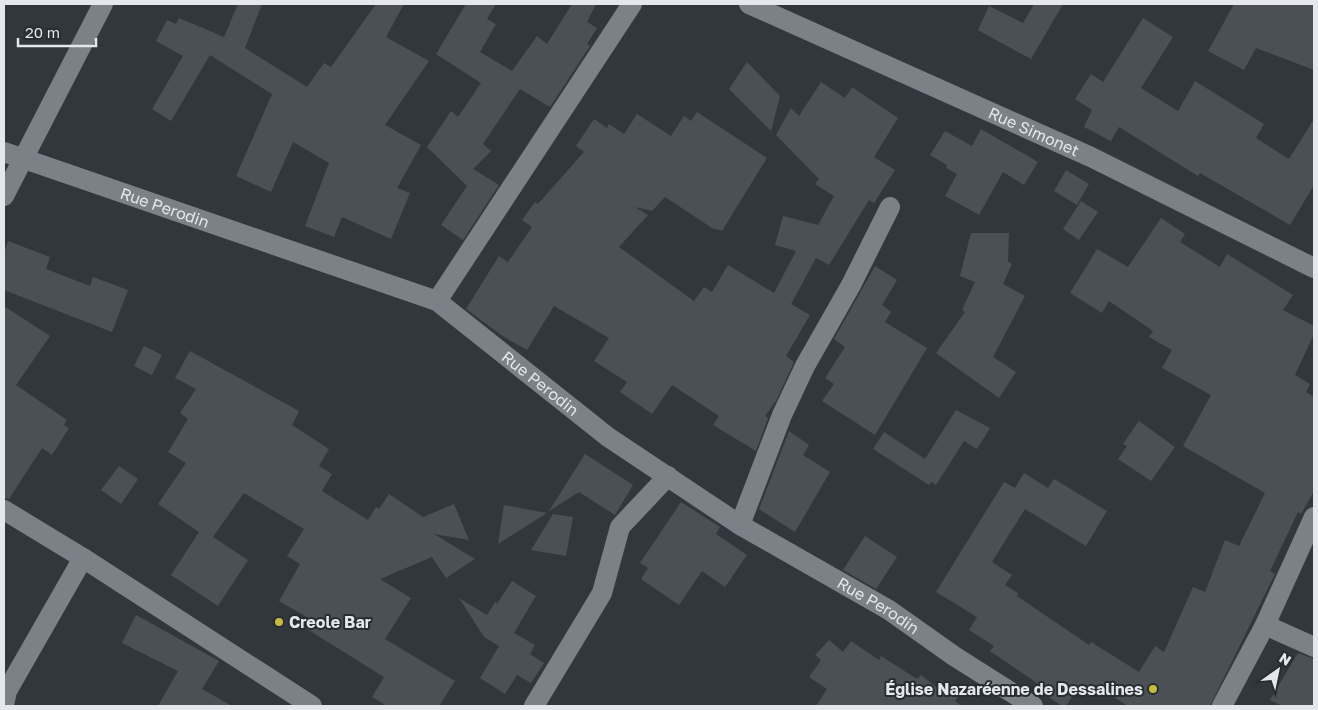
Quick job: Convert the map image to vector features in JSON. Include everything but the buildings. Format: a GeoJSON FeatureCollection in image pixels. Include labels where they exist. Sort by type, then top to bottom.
{"type":"FeatureCollection","features":[{"type":"Feature","properties":{"kind":"street"},"geometry":{"type":"LineString","coordinates":[[4,196],[103,4]]}},
{"type":"Feature","properties":{"kind":"street"},"geometry":{"type":"LineString","coordinates":[[437,301],[632,4]]}},
{"type":"Feature","properties":{"kind":"street","name":"Rue Simonet"},"geometry":{"type":"LineString","coordinates":[[749,4],[1091,157],[1314,268]]}},
{"type":"Feature","properties":{"kind":"street","name":"Rue Perodin"},"geometry":{"type":"LineString","coordinates":[[4,152],[22,160],[437,301],[608,437],[740,525],[889,610],[954,656],[1032,706]]}},
{"type":"Feature","properties":{"kind":"street"},"geometry":{"type":"LineString","coordinates":[[740,525],[797,382],[851,285],[890,207]]}},
{"type":"Feature","properties":{"kind":"street"},"geometry":{"type":"LineString","coordinates":[[534,706],[602,593],[620,527],[668,476]]}},
{"type":"Feature","properties":{"kind":"street"},"geometry":{"type":"LineString","coordinates":[[4,510],[83,558],[312,706]]}},
{"type":"Feature","properties":{"kind":"street"},"geometry":{"type":"LineString","coordinates":[[1222,706],[1265,625],[1314,517]]}},
{"type":"Feature","properties":{"kind":"street"},"geometry":{"type":"LineString","coordinates":[[4,705],[8,692],[83,558]]}},
{"type":"Feature","properties":{"kind":"street"},"geometry":{"type":"LineString","coordinates":[[1265,625],[1314,647]]}},
{"type":"Feature","properties":{"kind":"place","name":"Creole Bar"},"geometry":{"type":"Point","coordinates":[279,622]}},
{"type":"Feature","properties":{"kind":"place","name":"Église Nazaréenne de Dessalines"},"geometry":{"type":"Point","coordinates":[1153,689]}}]}
